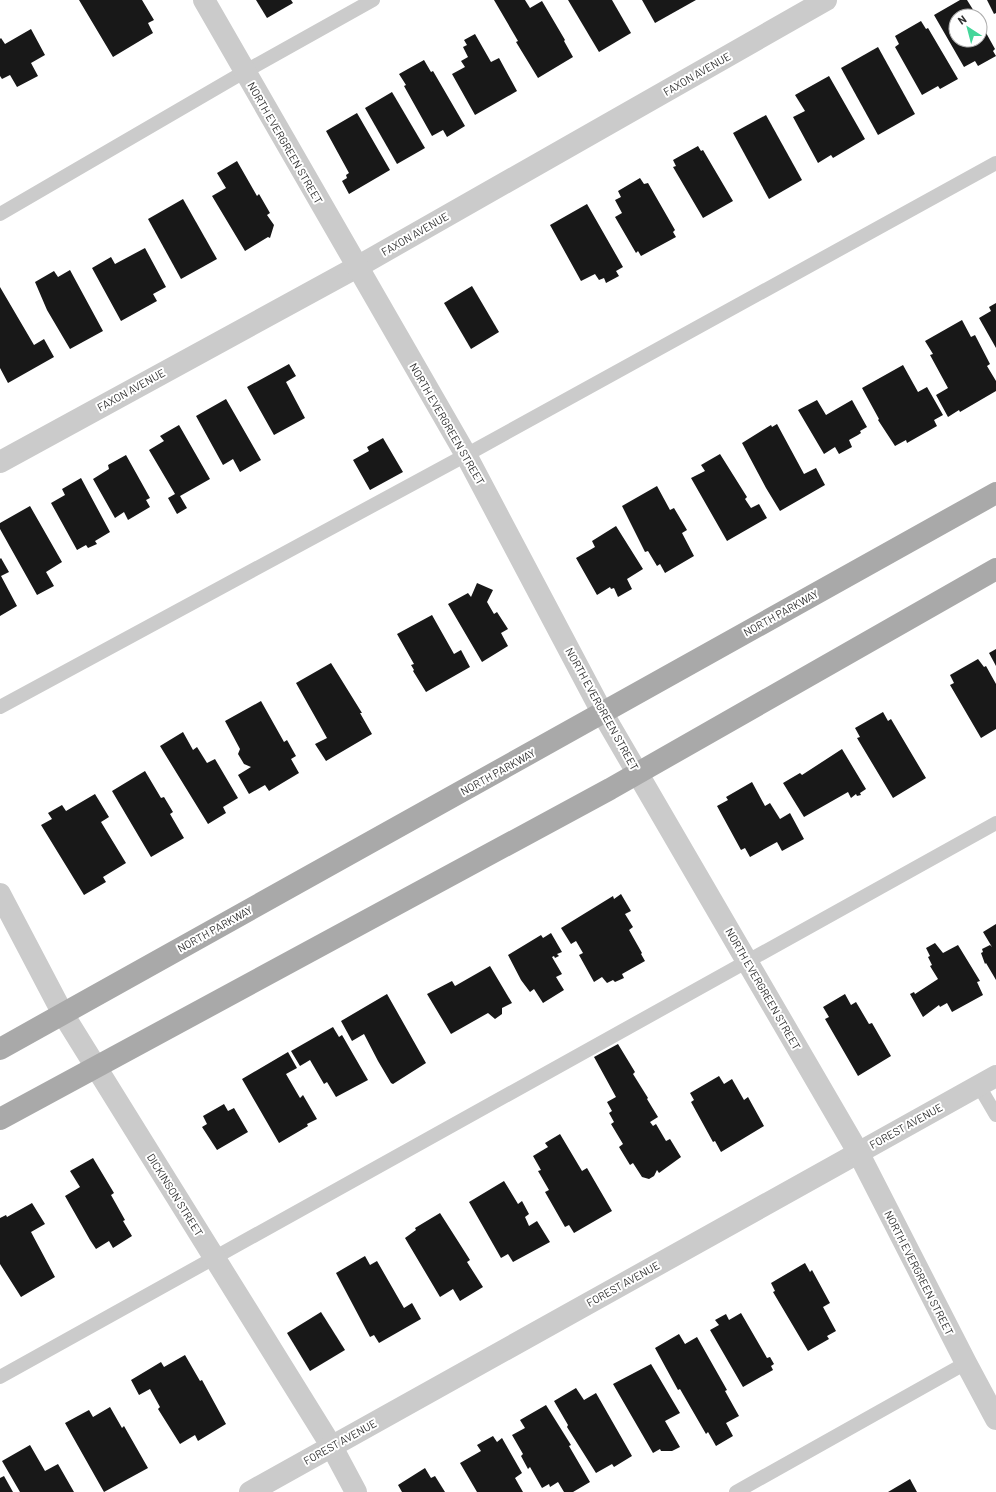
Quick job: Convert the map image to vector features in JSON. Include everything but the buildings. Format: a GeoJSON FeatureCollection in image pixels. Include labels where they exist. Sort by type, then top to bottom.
{"type":"FeatureCollection","features":[{"type":"Feature","properties":{"kind":"main road","name":"NORTH PARKWAY"},"geometry":{"type":"LineString","coordinates":[[0,1049],[603,714],[996,493]]}},
{"type":"Feature","properties":{"kind":"main road"},"geometry":{"type":"LineString","coordinates":[[0,1119],[95,1066],[638,773],[996,570]]}},
{"type":"Feature","properties":{"kind":"street","name":"NORTH EVERGREEN STREET"},"geometry":{"type":"LineString","coordinates":[[204,0],[244,72],[466,455],[603,714],[858,1152],[996,1419]]}},
{"type":"Feature","properties":{"kind":"street","name":"FAXON AVENUE"},"geometry":{"type":"LineString","coordinates":[[0,462],[357,267],[826,0]]}},
{"type":"Feature","properties":{"kind":"street","name":"DICKINSON STREET"},"geometry":{"type":"LineString","coordinates":[[0,894],[63,1014],[332,1447],[356,1492]]}},
{"type":"Feature","properties":{"kind":"street","name":"FOREST AVENUE"},"geometry":{"type":"LineString","coordinates":[[250,1492],[987,1081]]}},
{"type":"Feature","properties":{"kind":"lane"},"geometry":{"type":"LineString","coordinates":[[0,214],[244,72],[373,0]]}},
{"type":"Feature","properties":{"kind":"lane"},"geometry":{"type":"LineString","coordinates":[[0,707],[466,455],[996,163]]}},
{"type":"Feature","properties":{"kind":"lane"},"geometry":{"type":"LineString","coordinates":[[0,1377],[996,823]]}},
{"type":"Feature","properties":{"kind":"lane"},"geometry":{"type":"LineString","coordinates":[[987,1081],[996,1115]]}},
{"type":"Feature","properties":{"kind":"lane"},"geometry":{"type":"LineString","coordinates":[[736,1492],[966,1363]]}}]}
